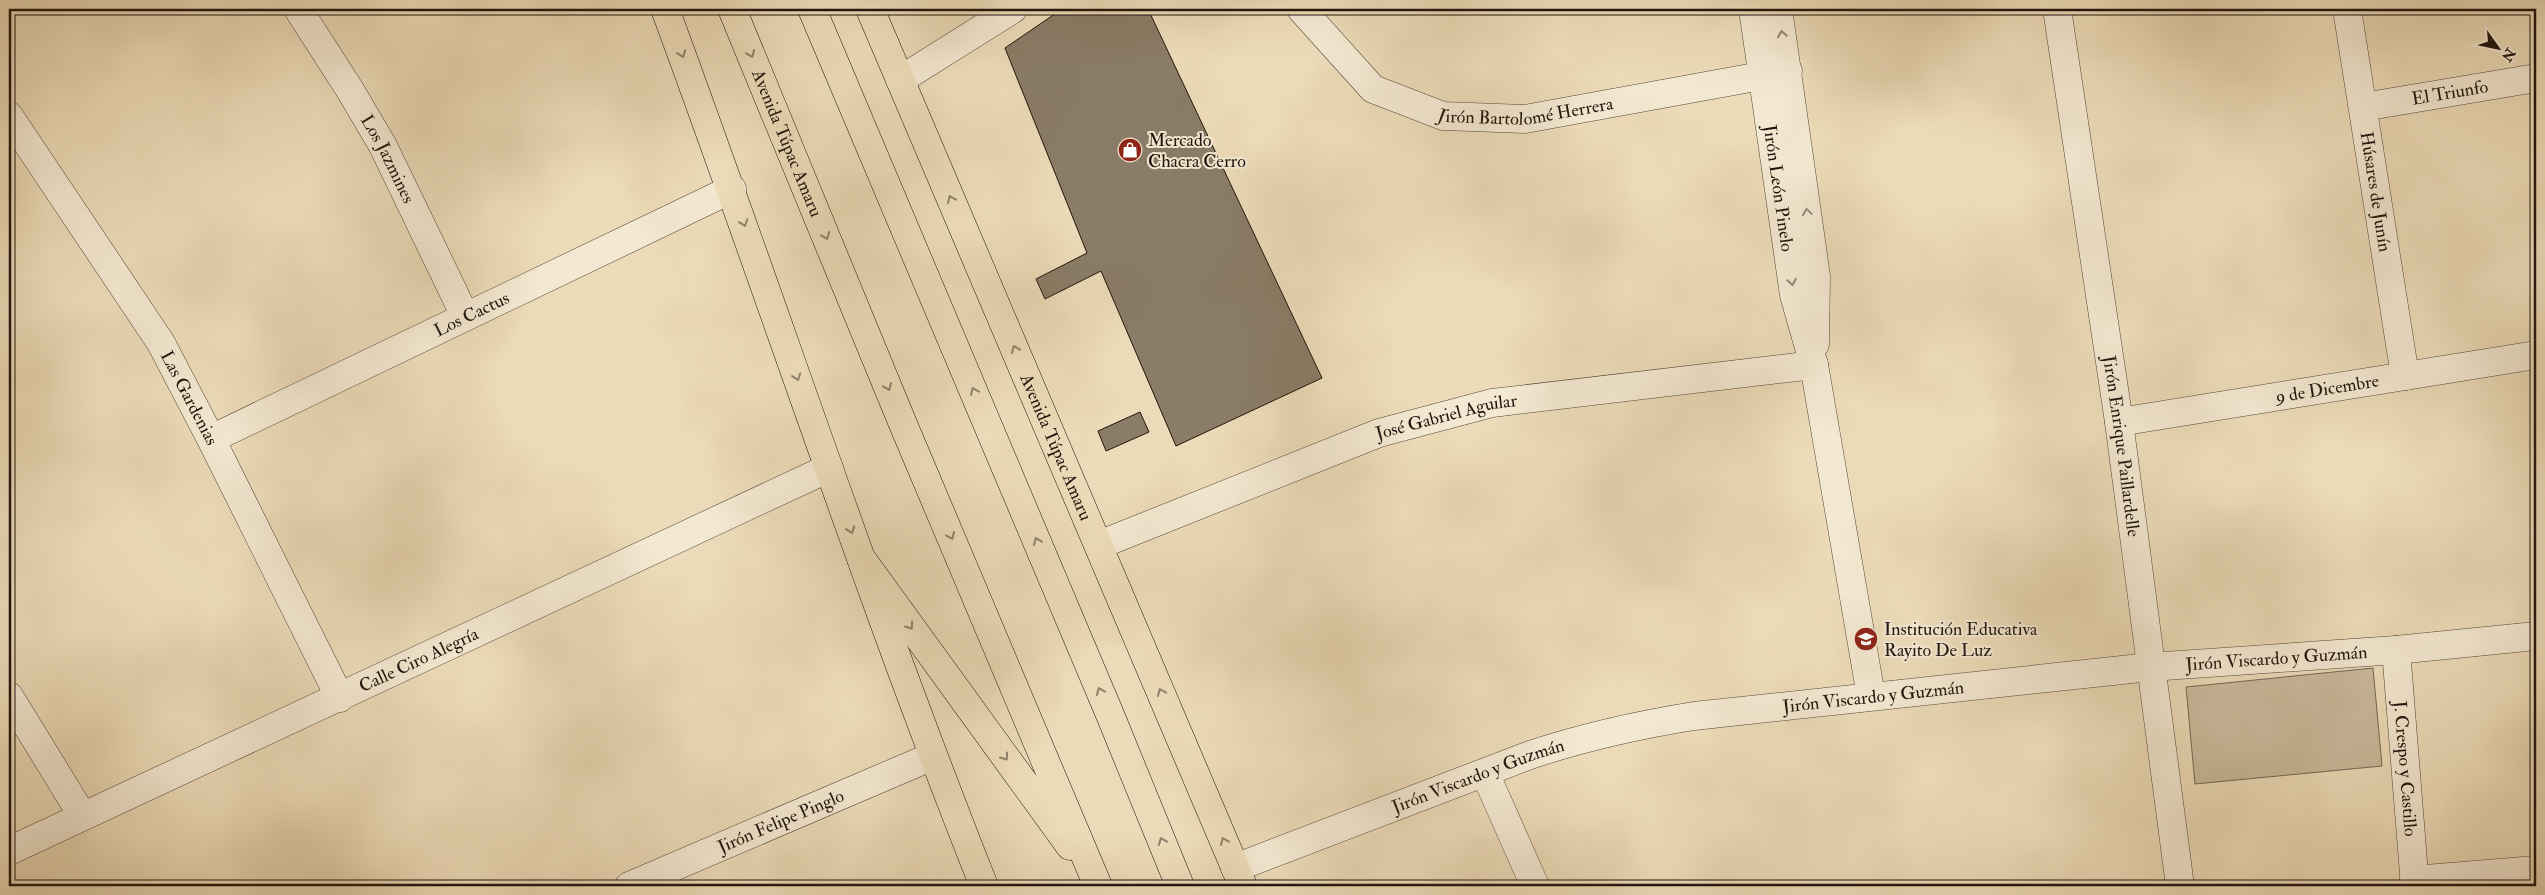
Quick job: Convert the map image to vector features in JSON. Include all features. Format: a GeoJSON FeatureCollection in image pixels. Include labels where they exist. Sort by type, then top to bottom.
{"type":"FeatureCollection","features":[{"type":"Feature","properties":{"kind":"main road"},"geometry":{"type":"LineString","coordinates":[[665,9],[732,190],[932,756],[984,886]]}},
{"type":"Feature","properties":{"kind":"main road","name":"Avenida Túpac Amaru"},"geometry":{"type":"LineString","coordinates":[[732,9],[903,424],[1098,885]]}},
{"type":"Feature","properties":{"kind":"main road"},"geometry":{"type":"LineString","coordinates":[[812,9],[1107,708],[1180,886]]}},
{"type":"Feature","properties":{"kind":"main road","name":"Avenida Túpac Amaru"},"geometry":{"type":"LineString","coordinates":[[870,9],[1239,877]]}},
{"type":"Feature","properties":{"kind":"main road"},"geometry":{"type":"LineString","coordinates":[[861,558],[1098,885]]}},
{"type":"Feature","properties":{"kind":"street","name":"Los Jazmines"},"geometry":{"type":"LineString","coordinates":[[298,9],[383,146],[465,316]]}},
{"type":"Feature","properties":{"kind":"street"},"geometry":{"type":"LineString","coordinates":[[900,80],[1013,9]]}},
{"type":"Feature","properties":{"kind":"street","name":"Jirón Bartolomé Herrera"},"geometry":{"type":"LineString","coordinates":[[1301,9],[1372,88],[1443,116],[1526,119],[1776,73]]}},
{"type":"Feature","properties":{"kind":"street","name":"Jirón León Pinelo"},"geometry":{"type":"LineString","coordinates":[[1753,9],[1776,73],[1816,276],[1814,365],[1871,696]]}},
{"type":"Feature","properties":{"kind":"street","name":"Jirón León Pinelo"},"geometry":{"type":"LineString","coordinates":[[1776,73],[1778,9]]}},
{"type":"Feature","properties":{"kind":"street","name":"Jirón Enrique Paillardelle"},"geometry":{"type":"LineString","coordinates":[[2057,9],[2119,422],[2180,886]]}},
{"type":"Feature","properties":{"kind":"street","name":"Húsares de Junín"},"geometry":{"type":"LineString","coordinates":[[2347,9],[2405,376]]}},
{"type":"Feature","properties":{"kind":"street","name":"El Triunfo"},"geometry":{"type":"LineString","coordinates":[[2362,107],[2536,78]]}},
{"type":"Feature","properties":{"kind":"street","name":"Las Gardenias"},"geometry":{"type":"LineString","coordinates":[[9,116],[161,343],[211,438],[340,698]]}},
{"type":"Feature","properties":{"kind":"street","name":"Los Cactus"},"geometry":{"type":"LineString","coordinates":[[211,438],[732,190]]}},
{"type":"Feature","properties":{"kind":"street","name":"9 de Dicembre"},"geometry":{"type":"LineString","coordinates":[[2119,422],[2536,355]]}},
{"type":"Feature","properties":{"kind":"street","name":"José Gabriel Aguilar"},"geometry":{"type":"LineString","coordinates":[[1099,545],[1379,433],[1492,403],[1814,365]]}},
{"type":"Feature","properties":{"kind":"street","name":"Calle Ciro Alegría"},"geometry":{"type":"LineString","coordinates":[[9,851],[82,815],[340,698],[829,468]]}},
{"type":"Feature","properties":{"kind":"street","name":"Jirón Viscardo y Guzmán"},"geometry":{"type":"LineString","coordinates":[[1239,877],[1485,772],[1576,740],[1635,726],[1694,716],[2150,667],[2396,650],[2536,636]]}},
{"type":"Feature","properties":{"kind":"street","name":"J. Crespo y Castillo"},"geometry":{"type":"LineString","coordinates":[[2396,650],[2415,883]]}},
{"type":"Feature","properties":{"kind":"street"},"geometry":{"type":"LineString","coordinates":[[9,696],[82,815]]}},
{"type":"Feature","properties":{"kind":"street","name":"Jirón Felipe Pinglo"},"geometry":{"type":"LineString","coordinates":[[629,886],[932,756]]}},
{"type":"Feature","properties":{"kind":"street"},"geometry":{"type":"LineString","coordinates":[[1485,772],[1535,886]]}},
{"type":"Feature","properties":{"kind":"street"},"geometry":{"type":"LineString","coordinates":[[2415,883],[2536,870]]}},
{"type":"Feature","properties":{"kind":"shaded area"},"geometry":{"type":"Polygon","coordinates":[[[2373,668],[2382,766],[2195,784],[2186,687],[2373,668]]]}},
{"type":"Feature","properties":{"kind":"building","name":"Mercado Chacra Cerro"},"geometry":{"type":"Polygon","coordinates":[[[1062,9],[1148,9],[1322,378],[1176,446],[1101,271],[1045,299],[1036,279],[1087,253],[1005,48],[1062,9]]]}},
{"type":"Feature","properties":{"kind":"building"},"geometry":{"type":"Polygon","coordinates":[[[1140,412],[1149,432],[1106,451],[1098,431],[1140,412]]]}},
{"type":"Feature","properties":{"kind":"place","name":"Mercado Chacra Cerro"},"geometry":{"type":"Point","coordinates":[1130,150]}},
{"type":"Feature","properties":{"kind":"place","name":"Institución Educativa Rayito De Luz"},"geometry":{"type":"Point","coordinates":[1866,639]}}]}
